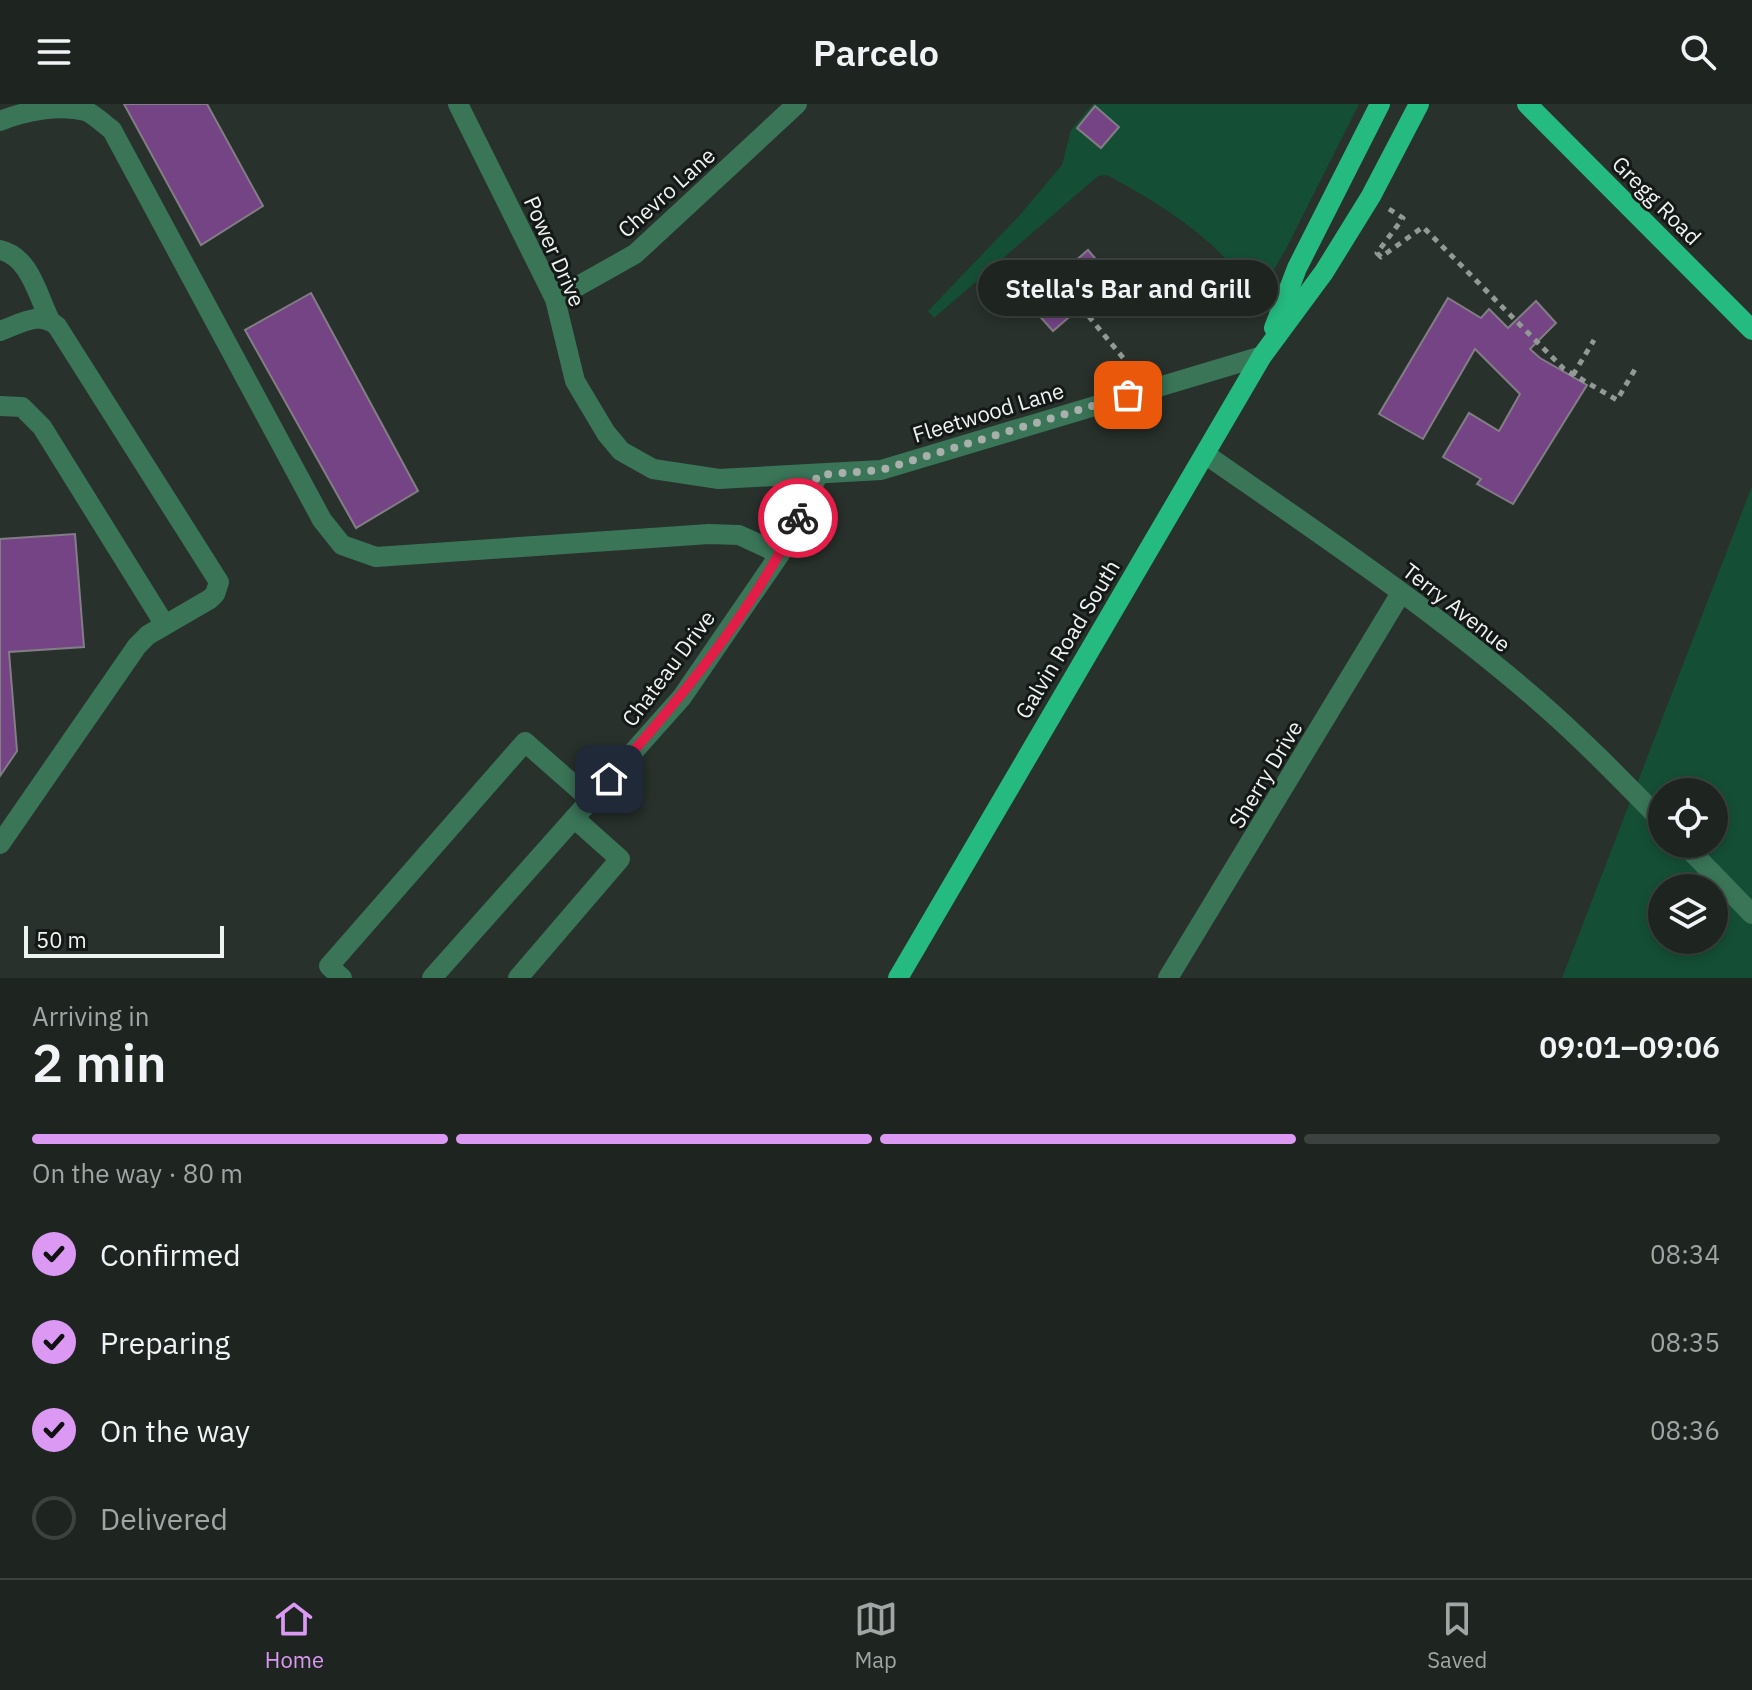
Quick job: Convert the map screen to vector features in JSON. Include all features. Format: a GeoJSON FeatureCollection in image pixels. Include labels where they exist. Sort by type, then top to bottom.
{"type":"FeatureCollection","features":[{"type":"Feature","properties":{"kind":"main road","name":"Galvin Road South"},"geometry":{"type":"LineString","coordinates":[[1262,356],[1297,268],[1380,104]]}},
{"type":"Feature","properties":{"kind":"main road","name":"Galvin Road South"},"geometry":{"type":"LineString","coordinates":[[892,978],[1262,356],[1324,272],[1371,196],[1419,104]]}},
{"type":"Feature","properties":{"kind":"main road","name":"Gregg Road"},"geometry":{"type":"LineString","coordinates":[[1527,104],[1752,330]]}},
{"type":"Feature","properties":{"kind":"main road","name":"Galvin Road South"},"geometry":{"type":"LineString","coordinates":[[898,978],[913,947]]}},
{"type":"Feature","properties":{"kind":"street","name":"Power Drive"},"geometry":{"type":"LineString","coordinates":[[458,104],[555,299],[575,381],[606,433],[621,451],[653,469],[719,479],[818,475]]}},
{"type":"Feature","properties":{"kind":"street","name":"Chevro Lane"},"geometry":{"type":"LineString","coordinates":[[555,299],[635,254],[797,104]]}},
{"type":"Feature","properties":{"kind":"street"},"geometry":{"type":"LineString","coordinates":[[0,121],[30,110],[59,106],[85,110],[112,130],[322,520],[342,545],[376,557],[709,534],[739,535],[780,554]]}},
{"type":"Feature","properties":{"kind":"street"},"geometry":{"type":"LineString","coordinates":[[0,250],[13,252],[23,263],[49,318],[218,577],[215,594],[137,646],[0,844]]}},
{"type":"Feature","properties":{"kind":"street"},"geometry":{"type":"LineString","coordinates":[[0,331],[40,317],[49,318]]}},
{"type":"Feature","properties":{"kind":"street","name":"Fleetwood Lane"},"geometry":{"type":"LineString","coordinates":[[818,475],[881,470],[1262,356]]}},
{"type":"Feature","properties":{"kind":"street"},"geometry":{"type":"LineString","coordinates":[[0,406],[22,407],[42,427],[165,625]]}},
{"type":"Feature","properties":{"kind":"street","name":"Terry Avenue"},"geometry":{"type":"LineString","coordinates":[[1205,454],[1401,593],[1535,698],[1648,807]]}},
{"type":"Feature","properties":{"kind":"street","name":"Chateau Drive"},"geometry":{"type":"LineString","coordinates":[[432,978],[682,697],[780,554],[818,475]]}},
{"type":"Feature","properties":{"kind":"street","name":"Sherry Drive"},"geometry":{"type":"LineString","coordinates":[[1168,978],[1401,593]]}},
{"type":"Feature","properties":{"kind":"street"},"geometry":{"type":"LineString","coordinates":[[342,978],[329,966],[525,742],[591,800]]}},
{"type":"Feature","properties":{"kind":"street"},"geometry":{"type":"LineString","coordinates":[[518,978],[620,859],[574,818]]}},
{"type":"Feature","properties":{"kind":"street"},"geometry":{"type":"LineString","coordinates":[[1698,858],[1752,914]]}},
{"type":"Feature","properties":{"kind":"path"},"geometry":{"type":"LineString","coordinates":[[1385,207],[1403,218],[1377,253],[1381,257],[1423,227],[1573,375],[1617,400],[1637,366]]}},
{"type":"Feature","properties":{"kind":"path"},"geometry":{"type":"LineString","coordinates":[[1081,307],[1135,371]]}},
{"type":"Feature","properties":{"kind":"path"},"geometry":{"type":"LineString","coordinates":[[1573,375],[1594,340]]}},
{"type":"Feature","properties":{"kind":"green space"},"geometry":{"type":"Polygon","coordinates":[[[1093,104],[1359,104],[1287,247],[1248,314],[1245,309],[1247,284],[1218,251],[1165,209],[1107,175],[1098,176],[934,318],[928,311],[1019,216],[1062,165],[1071,130],[1093,104]]]}},
{"type":"Feature","properties":{"kind":"green space"},"geometry":{"type":"Polygon","coordinates":[[[1752,486],[1752,978],[1562,978],[1752,486]]]}},
{"type":"Feature","properties":{"kind":"building"},"geometry":{"type":"Polygon","coordinates":[[[124,104],[207,104],[263,206],[201,245],[124,104]]]}},
{"type":"Feature","properties":{"kind":"building"},"geometry":{"type":"Polygon","coordinates":[[[1095,106],[1119,127],[1101,148],[1077,128],[1095,106]]]}},
{"type":"Feature","properties":{"kind":"building"},"geometry":{"type":"Polygon","coordinates":[[[1088,250],[1113,279],[1053,331],[1035,311],[1069,282],[1061,273],[1088,250]]]}},
{"type":"Feature","properties":{"kind":"building"},"geometry":{"type":"Polygon","coordinates":[[[311,293],[418,491],[356,528],[245,330],[311,293]]]}},
{"type":"Feature","properties":{"kind":"building"},"geometry":{"type":"Polygon","coordinates":[[[1448,298],[1481,318],[1489,309],[1508,328],[1536,301],[1556,323],[1530,349],[1587,385],[1513,504],[1477,484],[1481,479],[1443,457],[1469,413],[1499,431],[1520,394],[1475,349],[1423,439],[1379,414],[1448,298]]]}},
{"type":"Feature","properties":{"kind":"building"},"geometry":{"type":"Polygon","coordinates":[[[75,534],[84,647],[9,652],[17,751],[0,776],[0,539],[75,534]]]}},
{"type":"Feature","properties":{"kind":"way so far"},"geometry":{"type":"LineString","coordinates":[[798,518],[818,475],[881,470],[1128,395]]}},
{"type":"Feature","properties":{"kind":"place","name":"Stella's Bar and Grill"},"geometry":{"type":"Point","coordinates":[1128,395]}},
{"type":"Feature","properties":{"kind":"route"},"geometry":{"type":"LineString","coordinates":[[609,779],[682,697],[780,554],[798,518]]}}]}
